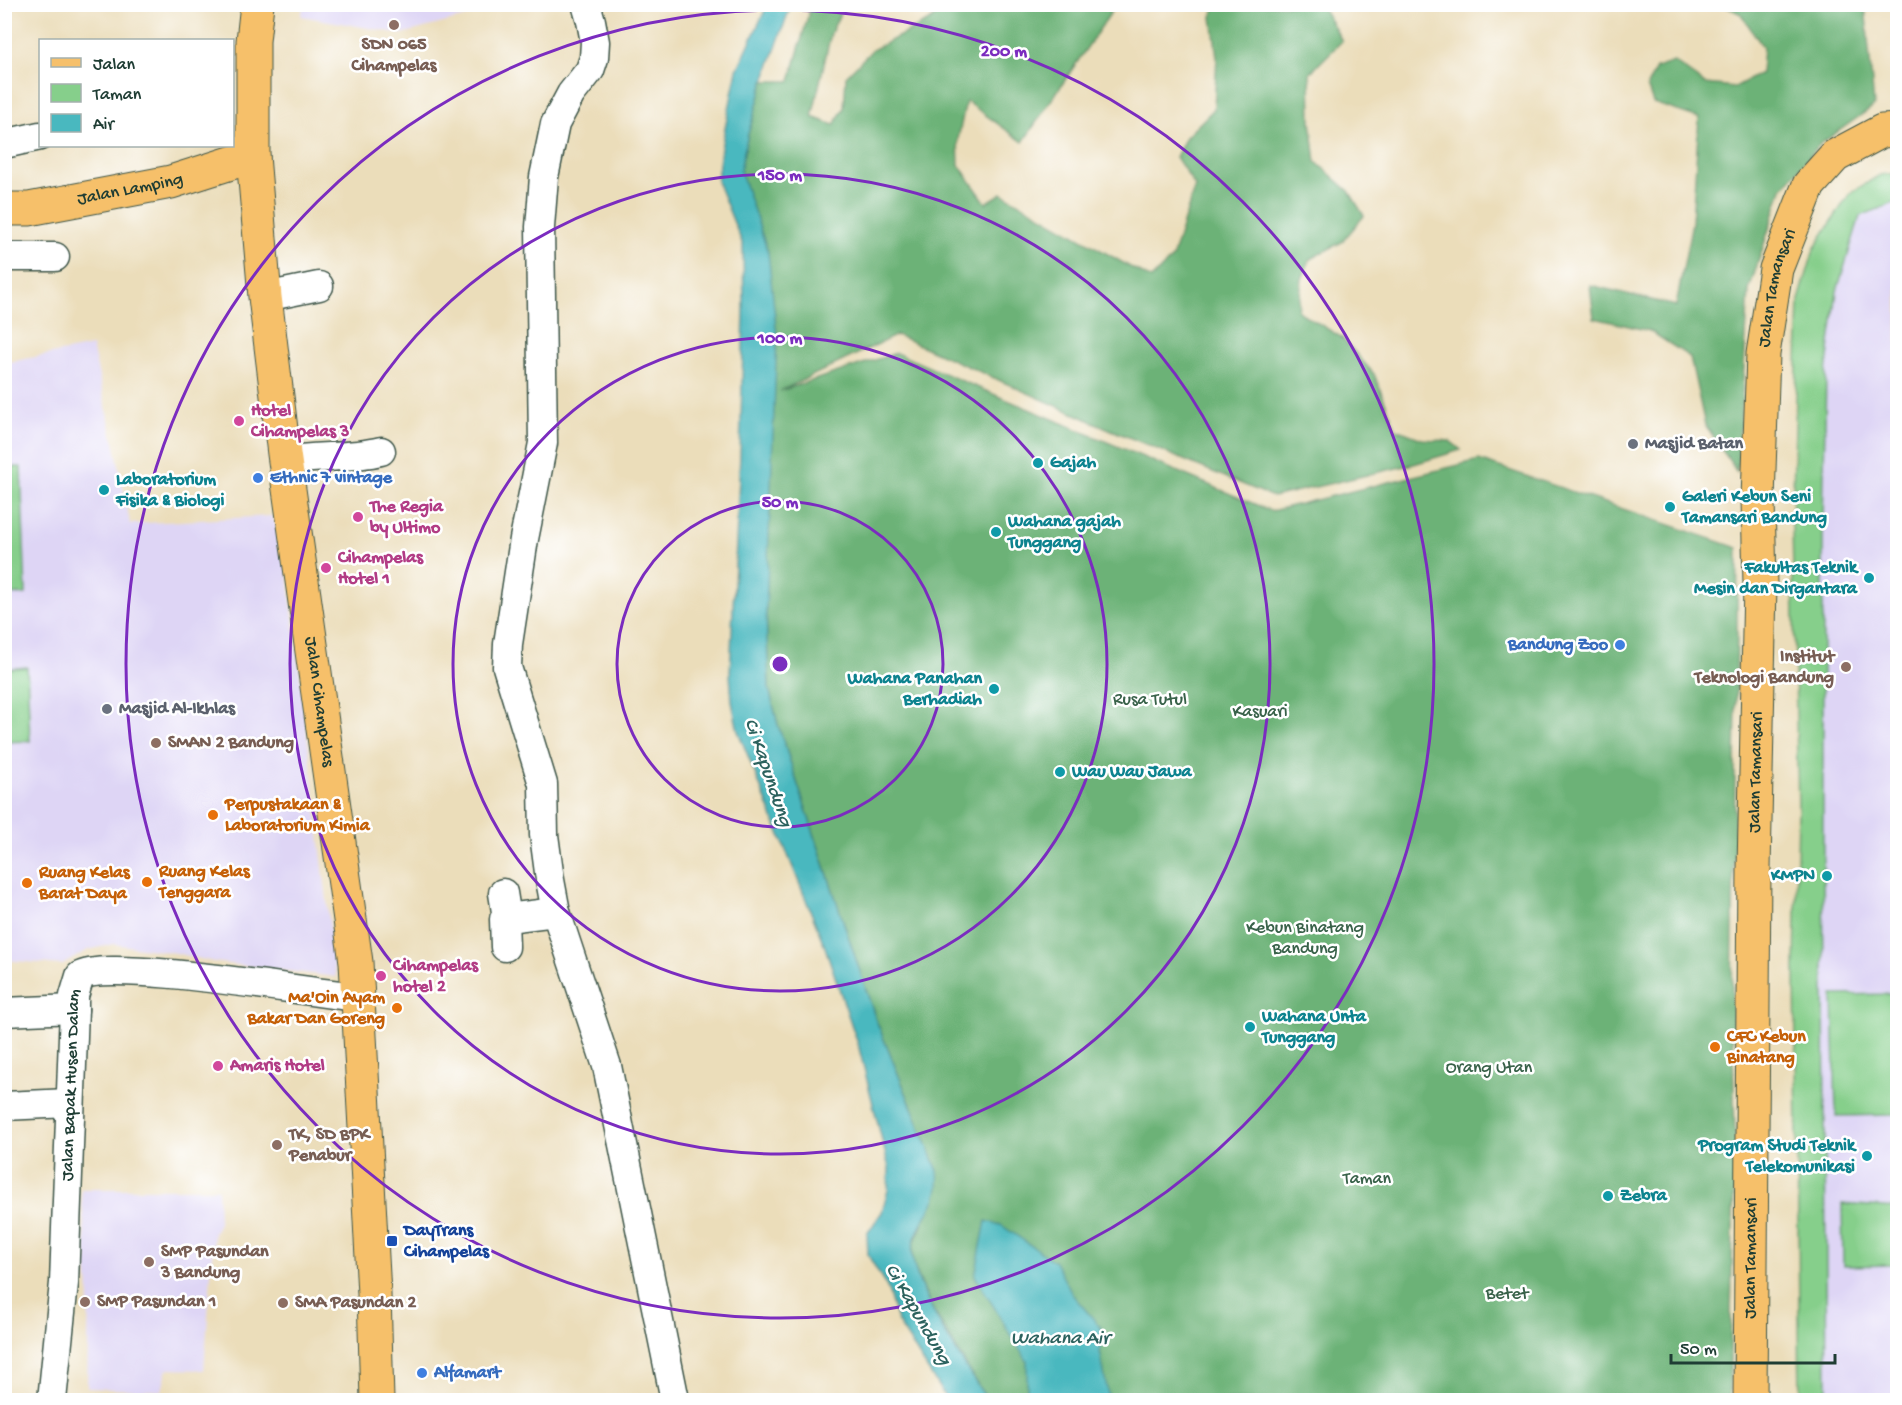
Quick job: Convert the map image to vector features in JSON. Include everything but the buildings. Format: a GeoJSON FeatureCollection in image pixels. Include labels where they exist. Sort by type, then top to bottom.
{"type":"FeatureCollection","features":[{"type":"Feature","properties":{"kind":"main road","name":"Jalan Cihampelas"},"geometry":{"type":"LineString","coordinates":[[257,4],[252,41],[253,156],[265,297],[285,461],[356,962],[374,1294],[377,1401]]}},
{"type":"Feature","properties":{"kind":"main road","name":"Jalan Tamansari"},"geometry":{"type":"LineString","coordinates":[[1750,1401],[1754,869],[1760,584],[1758,499],[1763,354],[1776,269],[1809,185],[1835,156],[1882,130],[1898,130]]}},
{"type":"Feature","properties":{"kind":"main road","name":"Jalan Lamping"},"geometry":{"type":"LineString","coordinates":[[4,209],[29,209],[171,182],[253,156]]}},
{"type":"Feature","properties":{"kind":"street"},"geometry":{"type":"LineString","coordinates":[[586,4],[595,42],[594,58],[590,70],[571,94],[555,124],[544,177],[540,227],[543,443],[524,538],[508,644],[507,668],[543,784],[544,835],[556,912],[608,1066],[675,1401]]}},
{"type":"Feature","properties":{"kind":"street"},"geometry":{"type":"LineString","coordinates":[[4,144],[39,136]]}},
{"type":"Feature","properties":{"kind":"street"},"geometry":{"type":"LineString","coordinates":[[4,257],[55,257]]}},
{"type":"Feature","properties":{"kind":"street"},"geometry":{"type":"LineString","coordinates":[[265,297],[319,286]]}},
{"type":"Feature","properties":{"kind":"street"},"geometry":{"type":"LineString","coordinates":[[285,461],[301,458],[357,456],[381,451]]}},
{"type":"Feature","properties":{"kind":"street"},"geometry":{"type":"LineString","coordinates":[[505,946],[505,906],[556,912]]}},
{"type":"Feature","properties":{"kind":"street","name":"Jalan Bapak Husen Dalam"},"geometry":{"type":"LineString","coordinates":[[52,1401],[64,1283],[69,1103],[74,1009],[80,976],[87,972],[130,970],[358,997]]}},
{"type":"Feature","properties":{"kind":"street"},"geometry":{"type":"LineString","coordinates":[[4,1011],[74,1009]]}},
{"type":"Feature","properties":{"kind":"street"},"geometry":{"type":"LineString","coordinates":[[4,1106],[69,1103]]}},
{"type":"Feature","properties":{"kind":"shaded area","name":"SDN 065 Cihampelas"},"geometry":{"type":"Polygon","coordinates":[[[304,4],[477,5],[476,14],[402,34],[301,16],[304,4]]]}},
{"type":"Feature","properties":{"kind":"shaded area","name":"Institut Teknologi Bandung"},"geometry":{"type":"Polygon","coordinates":[[[1897,173],[1897,1400],[1800,1400],[1795,969],[1798,809],[1792,524],[1799,300],[1814,249],[1850,193],[1880,175],[1897,173]]]}},
{"type":"Feature","properties":{"kind":"shaded area","name":"SMAN 2 Bandung"},"geometry":{"type":"Polygon","coordinates":[[[92,346],[130,524],[272,516],[284,542],[336,977],[214,962],[176,953],[113,944],[88,950],[62,965],[5,960],[5,363],[92,346]]]}},
{"type":"Feature","properties":{"kind":"shaded area","name":"SMP Pasundan 3 Bandung"},"geometry":{"type":"Polygon","coordinates":[[[81,1189],[218,1189],[219,1223],[214,1232],[204,1370],[168,1369],[162,1391],[87,1388],[89,1292],[81,1189]]]}},
{"type":"Feature","properties":{"kind":"green space","name":"Kebun Binatang Bandung"},"geometry":{"type":"Polygon","coordinates":[[[811,5],[844,5],[831,33],[812,117],[834,125],[844,108],[846,76],[872,50],[931,20],[948,5],[1116,5],[1023,142],[966,101],[958,139],[959,165],[986,203],[1002,193],[1151,279],[1172,258],[1195,186],[1176,157],[1186,137],[1214,109],[1217,57],[1212,17],[1215,5],[1321,5],[1342,41],[1310,73],[1311,121],[1316,162],[1349,191],[1364,216],[1342,242],[1310,259],[1302,279],[1298,311],[1341,337],[1374,374],[1396,429],[1422,439],[1450,441],[1461,450],[1414,464],[1273,497],[1109,429],[897,335],[780,391],[896,353],[1271,511],[1479,460],[1738,548],[1732,999],[1735,1141],[1729,1400],[987,1400],[931,1306],[913,1264],[913,1245],[922,1226],[938,1171],[876,1020],[778,725],[769,689],[766,610],[769,496],[740,170],[764,81],[790,81],[811,5]]]}},
{"type":"Feature","properties":{"kind":"green space"},"geometry":{"type":"Polygon","coordinates":[[[1723,5],[1865,5],[1874,106],[1819,145],[1782,189],[1749,290],[1737,472],[1705,425],[1690,357],[1650,331],[1594,318],[1590,285],[1676,306],[1692,222],[1699,118],[1653,103],[1647,86],[1656,68],[1674,62],[1705,84],[1735,87],[1761,73],[1763,47],[1741,14],[1723,5]]]}},
{"type":"Feature","properties":{"kind":"green space"},"geometry":{"type":"Polygon","coordinates":[[[1897,173],[1897,202],[1860,216],[1837,291],[1826,373],[1823,523],[1823,852],[1827,1400],[1800,1400],[1795,969],[1798,809],[1792,524],[1799,300],[1814,249],[1850,193],[1880,175],[1897,173]]]}},
{"type":"Feature","properties":{"kind":"green space"},"geometry":{"type":"Polygon","coordinates":[[[5,467],[21,467],[26,594],[5,595],[5,467]]]}},
{"type":"Feature","properties":{"kind":"green space"},"geometry":{"type":"Polygon","coordinates":[[[27,667],[30,741],[5,742],[5,669],[27,667]]]}},
{"type":"Feature","properties":{"kind":"green space"},"geometry":{"type":"Polygon","coordinates":[[[1897,994],[1897,1115],[1836,1116],[1833,995],[1897,994]]]}},
{"type":"Feature","properties":{"kind":"green space"},"geometry":{"type":"Polygon","coordinates":[[[1842,1204],[1897,1208],[1897,1265],[1843,1266],[1842,1204]]]}},
{"type":"Feature","properties":{"kind":"water","name":"Ci Kapundung"},"geometry":{"type":"Polygon","coordinates":[[[768,4],[791,5],[764,81],[740,170],[768,252],[777,336],[766,610],[769,689],[778,725],[876,1020],[938,1171],[937,1193],[934,1202],[913,1244],[913,1259],[918,1278],[939,1323],[987,1400],[947,1400],[897,1321],[887,1287],[868,1255],[867,1234],[882,1212],[888,1190],[889,1168],[858,1044],[825,947],[738,731],[732,702],[730,674],[740,455],[744,311],[743,245],[717,181],[721,148],[737,70],[768,4]]]}},
{"type":"Feature","properties":{"kind":"water","name":"Wahana Air"},"geometry":{"type":"Polygon","coordinates":[[[986,1221],[1001,1225],[1055,1262],[1072,1294],[1102,1329],[1100,1351],[1109,1400],[1032,1400],[1027,1394],[1027,1361],[975,1276],[986,1221]]]}},
{"type":"Feature","properties":{"kind":"place","name":"SDN 065 Cihampelas"},"geometry":{"type":"Point","coordinates":[394,25]}},
{"type":"Feature","properties":{"kind":"place","name":"Hotel Cihampelas 3"},"geometry":{"type":"Point","coordinates":[239,421]}},
{"type":"Feature","properties":{"kind":"place","name":"Masjid Batan"},"geometry":{"type":"Point","coordinates":[1633,444]}},
{"type":"Feature","properties":{"kind":"place","name":"Gajah"},"geometry":{"type":"Point","coordinates":[1038,463]}},
{"type":"Feature","properties":{"kind":"place","name":"Ethnic 7 vintage"},"geometry":{"type":"Point","coordinates":[258,478]}},
{"type":"Feature","properties":{"kind":"place","name":"Laboratorium Fisika & Biologi"},"geometry":{"type":"Point","coordinates":[104,490]}},
{"type":"Feature","properties":{"kind":"place","name":"Galeri Kebun Seni Tamansari Bandung"},"geometry":{"type":"Point","coordinates":[1670,507]}},
{"type":"Feature","properties":{"kind":"place","name":"The Regia by Ultimo"},"geometry":{"type":"Point","coordinates":[358,517]}},
{"type":"Feature","properties":{"kind":"place","name":"Wahana gajah Tunggang"},"geometry":{"type":"Point","coordinates":[996,532]}},
{"type":"Feature","properties":{"kind":"place","name":"Cihampelas Hotel 1"},"geometry":{"type":"Point","coordinates":[326,568]}},
{"type":"Feature","properties":{"kind":"place","name":"Fakultas Teknik Mesin dan Dirgantara"},"geometry":{"type":"Point","coordinates":[1869,578]}},
{"type":"Feature","properties":{"kind":"place","name":"Bandung Zoo"},"geometry":{"type":"Point","coordinates":[1620,645]}},
{"type":"Feature","properties":{"kind":"place","name":"Institut Teknologi Bandung"},"geometry":{"type":"Point","coordinates":[1846,667]}},
{"type":"Feature","properties":{"kind":"place","name":"Wahana Panahan Berhadiah"},"geometry":{"type":"Point","coordinates":[994,689]}},
{"type":"Feature","properties":{"kind":"place","name":"Masjid Al-Ikhlas"},"geometry":{"type":"Point","coordinates":[107,709]}},
{"type":"Feature","properties":{"kind":"place","name":"SMAN 2 Bandung"},"geometry":{"type":"Point","coordinates":[156,743]}},
{"type":"Feature","properties":{"kind":"place","name":"Wau Wau Jawa"},"geometry":{"type":"Point","coordinates":[1060,772]}},
{"type":"Feature","properties":{"kind":"place","name":"Perpustakaan & Laboratorium Kimia"},"geometry":{"type":"Point","coordinates":[213,815]}},
{"type":"Feature","properties":{"kind":"place","name":"KMPN"},"geometry":{"type":"Point","coordinates":[1827,876]}},
{"type":"Feature","properties":{"kind":"place","name":"Ruang Kelas Tenggara"},"geometry":{"type":"Point","coordinates":[147,882]}},
{"type":"Feature","properties":{"kind":"place","name":"Ruang Kelas Barat Daya"},"geometry":{"type":"Point","coordinates":[27,883]}},
{"type":"Feature","properties":{"kind":"place","name":"Cihampelas hotel 2"},"geometry":{"type":"Point","coordinates":[381,976]}},
{"type":"Feature","properties":{"kind":"place","name":"Ma'Oin Ayam Bakar Dan Goreng"},"geometry":{"type":"Point","coordinates":[397,1008]}},
{"type":"Feature","properties":{"kind":"place","name":"Wahana Unta Tunggang"},"geometry":{"type":"Point","coordinates":[1250,1027]}},
{"type":"Feature","properties":{"kind":"place","name":"CFC Kebun Binatang"},"geometry":{"type":"Point","coordinates":[1715,1047]}},
{"type":"Feature","properties":{"kind":"place","name":"Amaris Hotel"},"geometry":{"type":"Point","coordinates":[218,1066]}},
{"type":"Feature","properties":{"kind":"place","name":"TK, SD BPK Penabur"},"geometry":{"type":"Point","coordinates":[277,1145]}},
{"type":"Feature","properties":{"kind":"place","name":"Program Studi Teknik Telekomunikasi"},"geometry":{"type":"Point","coordinates":[1867,1156]}},
{"type":"Feature","properties":{"kind":"place","name":"Zebra"},"geometry":{"type":"Point","coordinates":[1608,1196]}},
{"type":"Feature","properties":{"kind":"place","name":"DayTrans Cihampelas"},"geometry":{"type":"Point","coordinates":[392,1241]}},
{"type":"Feature","properties":{"kind":"place","name":"SMP Pasundan 3 Bandung"},"geometry":{"type":"Point","coordinates":[149,1262]}},
{"type":"Feature","properties":{"kind":"place","name":"SMP Pasundan 1"},"geometry":{"type":"Point","coordinates":[85,1302]}},
{"type":"Feature","properties":{"kind":"place","name":"SMA Pasundan 2"},"geometry":{"type":"Point","coordinates":[283,1303]}},
{"type":"Feature","properties":{"kind":"place","name":"Alfamart"},"geometry":{"type":"Point","coordinates":[422,1373]}},
{"type":"Feature","properties":{"kind":"park label","name":"Rusa Tutul"},"geometry":{"type":"Point","coordinates":[1150,700]}},
{"type":"Feature","properties":{"kind":"park label","name":"Kasuari"},"geometry":{"type":"Point","coordinates":[1260,712]}},
{"type":"Feature","properties":{"kind":"park label","name":"Orang Utan"},"geometry":{"type":"Point","coordinates":[1489,1068]}},
{"type":"Feature","properties":{"kind":"park label","name":"Taman"},"geometry":{"type":"Point","coordinates":[1367,1179]}},
{"type":"Feature","properties":{"kind":"park label","name":"Betet"},"geometry":{"type":"Point","coordinates":[1507,1294]}}]}
